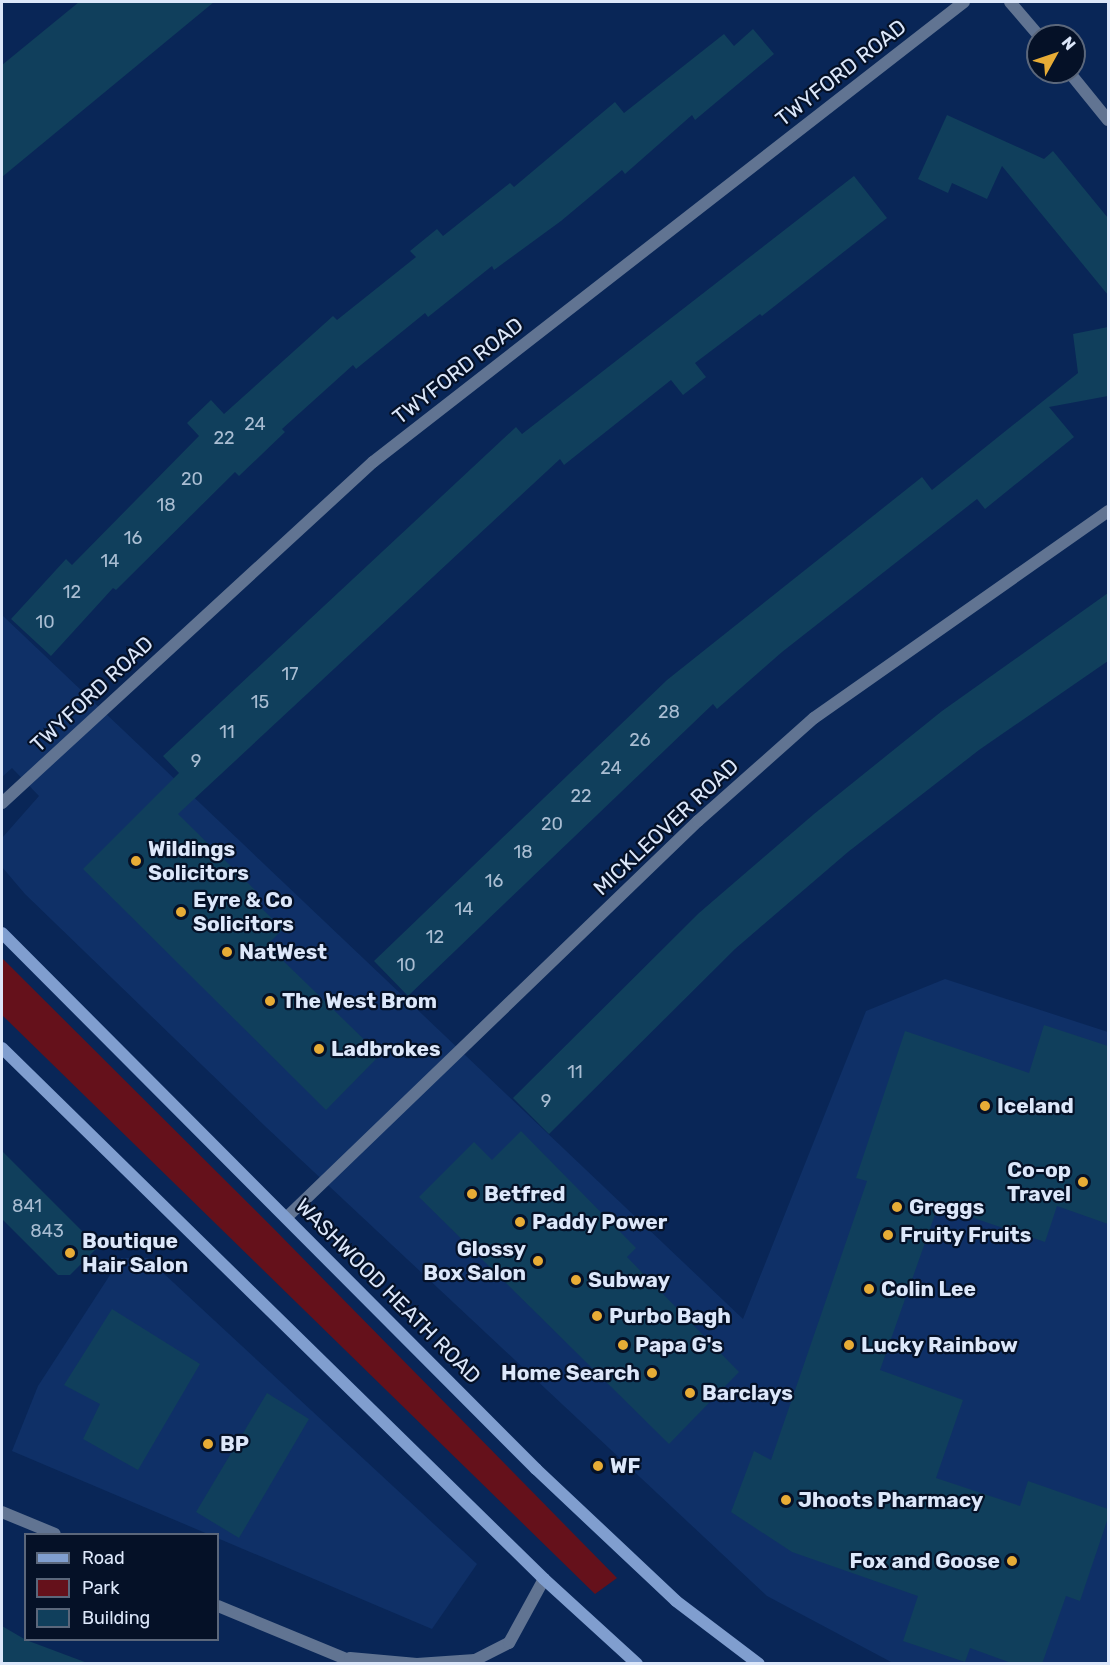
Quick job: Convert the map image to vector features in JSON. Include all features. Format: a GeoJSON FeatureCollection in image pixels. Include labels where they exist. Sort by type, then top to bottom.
{"type":"FeatureCollection","features":[{"type":"Feature","properties":{"kind":"main road","name":"WASHWOOD HEATH ROAD"},"geometry":{"type":"LineString","coordinates":[[2,933],[536,1469],[676,1601],[759,1664]]}},
{"type":"Feature","properties":{"kind":"main road"},"geometry":{"type":"LineString","coordinates":[[2,1048],[544,1579],[637,1664]]}},
{"type":"Feature","properties":{"kind":"street","name":"TWYFORD ROAD"},"geometry":{"type":"LineString","coordinates":[[2,803],[373,462],[964,2]]}},
{"type":"Feature","properties":{"kind":"street"},"geometry":{"type":"LineString","coordinates":[[1010,2],[1029,24]]}},
{"type":"Feature","properties":{"kind":"street"},"geometry":{"type":"LineString","coordinates":[[1079,84],[1108,120]]}},
{"type":"Feature","properties":{"kind":"street","name":"MICKLEOVER ROAD"},"geometry":{"type":"LineString","coordinates":[[287,1217],[698,821],[814,718],[1108,511]]}},
{"type":"Feature","properties":{"kind":"street"},"geometry":{"type":"LineString","coordinates":[[2,1512],[53,1533]]}},
{"type":"Feature","properties":{"kind":"street"},"geometry":{"type":"LineString","coordinates":[[343,1657],[417,1664],[475,1660],[509,1643],[544,1579]]}},
{"type":"Feature","properties":{"kind":"street"},"geometry":{"type":"LineString","coordinates":[[219,1606],[358,1664]]}},
{"type":"Feature","properties":{"kind":"shaded area"},"geometry":{"type":"Polygon","coordinates":[[[2,615],[743,1319],[866,1011],[945,979],[1108,1032],[1108,1663],[893,1663],[767,1596],[267,1128],[25,894],[2,867],[2,838],[39,796],[12,768],[2,777],[2,615]]]}},
{"type":"Feature","properties":{"kind":"shaded area"},"geometry":{"type":"Polygon","coordinates":[[[121,1258],[147,1258],[477,1564],[432,1629],[219,1539],[219,1533],[205,1533],[12,1451],[38,1386],[121,1258]]]}},
{"type":"Feature","properties":{"kind":"green space"},"geometry":{"type":"Polygon","coordinates":[[[2,958],[276,1231],[617,1578],[595,1594],[2,1015],[2,958]]]}},
{"type":"Feature","properties":{"kind":"building"},"geometry":{"type":"Polygon","coordinates":[[[79,2],[214,2],[2,177],[2,65],[79,2]]]}},
{"type":"Feature","properties":{"kind":"building"},"geometry":{"type":"Polygon","coordinates":[[[753,29],[774,54],[695,120],[692,115],[625,174],[622,170],[561,221],[494,270],[492,266],[428,317],[425,313],[356,369],[353,365],[282,429],[285,432],[239,476],[235,472],[116,590],[113,588],[51,656],[11,619],[66,559],[72,565],[199,436],[187,423],[211,400],[224,414],[333,316],[337,320],[416,257],[410,251],[437,229],[443,236],[510,183],[514,187],[615,102],[624,113],[724,34],[734,46],[753,29]]]}},
{"type":"Feature","properties":{"kind":"building"},"geometry":{"type":"Polygon","coordinates":[[[947,115],[1044,159],[1053,151],[1108,218],[1108,295],[1002,166],[987,199],[952,183],[948,193],[918,179],[947,115]]]}},
{"type":"Feature","properties":{"kind":"building"},"geometry":{"type":"Polygon","coordinates":[[[854,176],[887,218],[762,316],[760,314],[695,363],[706,377],[683,395],[671,380],[564,465],[560,459],[178,814],[258,893],[252,899],[283,929],[267,945],[380,1055],[326,1110],[83,869],[179,773],[163,756],[516,427],[522,434],[854,176]]]}},
{"type":"Feature","properties":{"kind":"building"},"geometry":{"type":"Polygon","coordinates":[[[1108,327],[1108,396],[1049,407],[1074,437],[985,509],[977,499],[782,652],[717,709],[713,704],[408,996],[374,961],[667,680],[922,477],[932,490],[1078,373],[1073,334],[1108,327]]]}},
{"type":"Feature","properties":{"kind":"building"},"geometry":{"type":"Polygon","coordinates":[[[1108,593],[1108,661],[979,750],[848,852],[735,949],[549,1134],[513,1098],[699,913],[814,814],[942,711],[1108,593]]]}},
{"type":"Feature","properties":{"kind":"building"},"geometry":{"type":"Polygon","coordinates":[[[1044,1025],[1108,1046],[1108,1224],[1057,1206],[1045,1242],[938,1206],[880,1370],[963,1400],[936,1478],[1020,1506],[1028,1481],[1108,1509],[1108,1518],[1080,1601],[1066,1596],[1042,1664],[1014,1664],[970,1648],[965,1662],[903,1641],[918,1596],[792,1552],[731,1512],[754,1451],[771,1460],[867,1181],[856,1178],[905,1031],[1029,1073],[1044,1025]]]}},
{"type":"Feature","properties":{"kind":"building"},"geometry":{"type":"Polygon","coordinates":[[[521,1131],[636,1248],[627,1257],[739,1372],[669,1444],[419,1197],[474,1142],[492,1160],[521,1131]]]}},
{"type":"Feature","properties":{"kind":"building"},"geometry":{"type":"Polygon","coordinates":[[[2,1151],[98,1247],[70,1275],[58,1275],[2,1219],[2,1151]]]}},
{"type":"Feature","properties":{"kind":"building"},"geometry":{"type":"Polygon","coordinates":[[[112,1309],[200,1364],[138,1470],[83,1439],[100,1404],[64,1385],[112,1309]]]}},
{"type":"Feature","properties":{"kind":"building"},"geometry":{"type":"Polygon","coordinates":[[[267,1393],[309,1419],[239,1538],[196,1512],[267,1393]]]}},
{"type":"Feature","properties":{"kind":"building"},"geometry":{"type":"Polygon","coordinates":[[[2,1626],[24,1641],[90,1664],[2,1664],[2,1626]]]}},
{"type":"Feature","properties":{"kind":"place","name":"Wildings Solicitors"},"geometry":{"type":"Point","coordinates":[136,861]}},
{"type":"Feature","properties":{"kind":"place","name":"Eyre & Co Solicitors"},"geometry":{"type":"Point","coordinates":[181,912]}},
{"type":"Feature","properties":{"kind":"place","name":"NatWest"},"geometry":{"type":"Point","coordinates":[227,952]}},
{"type":"Feature","properties":{"kind":"place","name":"The West Brom"},"geometry":{"type":"Point","coordinates":[270,1001]}},
{"type":"Feature","properties":{"kind":"place","name":"Ladbrokes"},"geometry":{"type":"Point","coordinates":[319,1049]}},
{"type":"Feature","properties":{"kind":"place","name":"Iceland"},"geometry":{"type":"Point","coordinates":[985,1106]}},
{"type":"Feature","properties":{"kind":"place","name":"Co-op Travel"},"geometry":{"type":"Point","coordinates":[1083,1182]}},
{"type":"Feature","properties":{"kind":"place","name":"Betfred"},"geometry":{"type":"Point","coordinates":[472,1194]}},
{"type":"Feature","properties":{"kind":"place","name":"Greggs"},"geometry":{"type":"Point","coordinates":[897,1207]}},
{"type":"Feature","properties":{"kind":"place","name":"Paddy Power"},"geometry":{"type":"Point","coordinates":[520,1222]}},
{"type":"Feature","properties":{"kind":"place","name":"Fruity Fruits"},"geometry":{"type":"Point","coordinates":[888,1235]}},
{"type":"Feature","properties":{"kind":"place","name":"Boutique Hair Salon"},"geometry":{"type":"Point","coordinates":[70,1253]}},
{"type":"Feature","properties":{"kind":"place","name":"Glossy Box Salon"},"geometry":{"type":"Point","coordinates":[538,1261]}},
{"type":"Feature","properties":{"kind":"place","name":"Subway"},"geometry":{"type":"Point","coordinates":[576,1280]}},
{"type":"Feature","properties":{"kind":"place","name":"Colin Lee"},"geometry":{"type":"Point","coordinates":[869,1289]}},
{"type":"Feature","properties":{"kind":"place","name":"Purbo Bagh"},"geometry":{"type":"Point","coordinates":[597,1316]}},
{"type":"Feature","properties":{"kind":"place","name":"Papa G's"},"geometry":{"type":"Point","coordinates":[623,1345]}},
{"type":"Feature","properties":{"kind":"place","name":"Lucky Rainbow"},"geometry":{"type":"Point","coordinates":[849,1345]}},
{"type":"Feature","properties":{"kind":"place","name":"Home Search"},"geometry":{"type":"Point","coordinates":[652,1373]}},
{"type":"Feature","properties":{"kind":"place","name":"Barclays"},"geometry":{"type":"Point","coordinates":[690,1393]}},
{"type":"Feature","properties":{"kind":"place","name":"BP"},"geometry":{"type":"Point","coordinates":[208,1444]}},
{"type":"Feature","properties":{"kind":"place","name":"WF"},"geometry":{"type":"Point","coordinates":[598,1466]}},
{"type":"Feature","properties":{"kind":"place","name":"Jhoots Pharmacy"},"geometry":{"type":"Point","coordinates":[786,1500]}},
{"type":"Feature","properties":{"kind":"place","name":"Fox and Goose"},"geometry":{"type":"Point","coordinates":[1012,1561]}}]}
